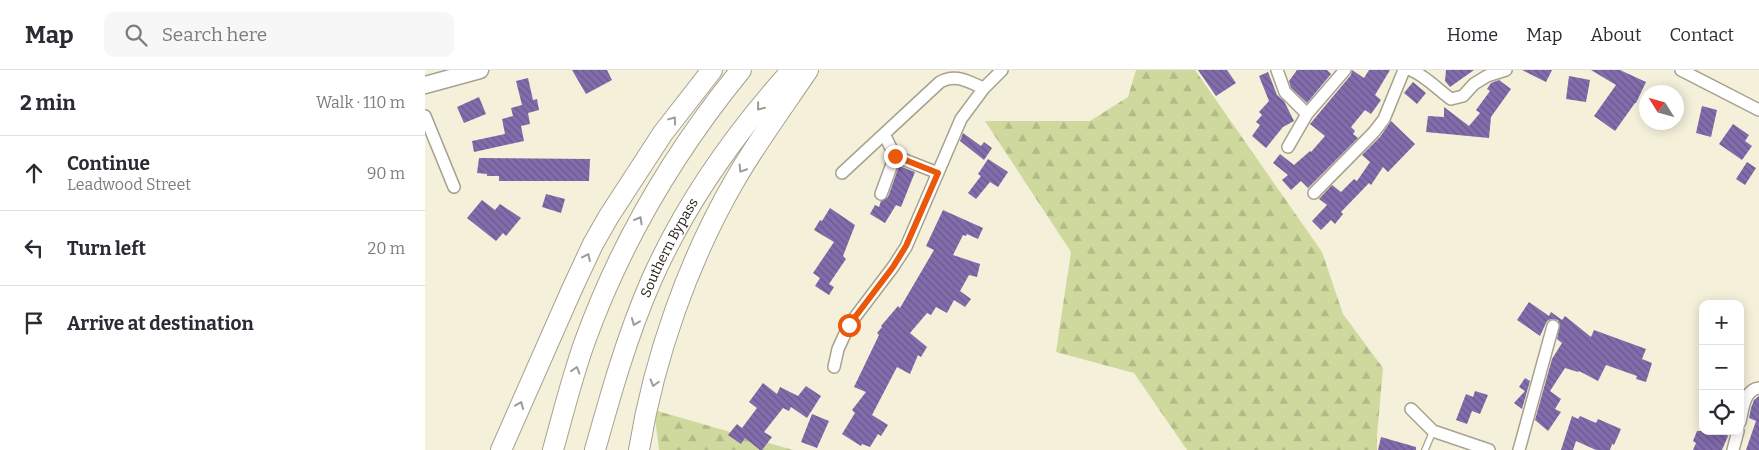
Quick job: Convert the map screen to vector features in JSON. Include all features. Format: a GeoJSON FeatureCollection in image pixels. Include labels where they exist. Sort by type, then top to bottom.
{"type":"FeatureCollection","features":[{"type":"Feature","properties":{"kind":"highway"},"geometry":{"type":"LineString","coordinates":[[501,450],[568,298],[605,223],[658,140],[712,70]]}},
{"type":"Feature","properties":{"kind":"highway"},"geometry":{"type":"LineString","coordinates":[[553,450],[585,342],[609,282],[635,227],[682,148],[716,100],[741,70]]}},
{"type":"Feature","properties":{"kind":"highway","name":"Southern Bypass"},"geometry":{"type":"LineString","coordinates":[[595,450],[628,339],[651,280],[669,244],[713,171],[752,118],[792,70]]}},
{"type":"Feature","properties":{"kind":"highway"},"geometry":{"type":"LineString","coordinates":[[639,450],[650,395],[680,297],[696,257],[734,181],[761,137],[808,70]]}},
{"type":"Feature","properties":{"kind":"street"},"geometry":{"type":"LineString","coordinates":[[425,85],[480,70]]}},
{"type":"Feature","properties":{"kind":"street"},"geometry":{"type":"LineString","coordinates":[[834,367],[837,349],[845,331],[893,267],[906,246],[961,119],[984,88],[1002,70]]}},
{"type":"Feature","properties":{"kind":"street"},"geometry":{"type":"LineString","coordinates":[[1277,70],[1285,92],[1307,114]]}},
{"type":"Feature","properties":{"kind":"street"},"geometry":{"type":"LineString","coordinates":[[1288,146],[1307,114],[1345,70]]}},
{"type":"Feature","properties":{"kind":"street"},"geometry":{"type":"LineString","coordinates":[[1314,193],[1379,126],[1384,119],[1404,70]]}},
{"type":"Feature","properties":{"kind":"street"},"geometry":{"type":"LineString","coordinates":[[1411,70],[1424,76],[1451,99],[1463,96],[1474,84],[1487,76],[1506,70]]}},
{"type":"Feature","properties":{"kind":"street"},"geometry":{"type":"LineString","coordinates":[[1681,70],[1759,110]]}},
{"type":"Feature","properties":{"kind":"street"},"geometry":{"type":"LineString","coordinates":[[842,173],[940,82],[949,77],[956,77],[984,88]]}},
{"type":"Feature","properties":{"kind":"street"},"geometry":{"type":"LineString","coordinates":[[425,116],[454,187]]}},
{"type":"Feature","properties":{"kind":"street"},"geometry":{"type":"LineString","coordinates":[[884,134],[895,156],[938,173]]}},
{"type":"Feature","properties":{"kind":"street"},"geometry":{"type":"LineString","coordinates":[[881,194],[895,156]]}},
{"type":"Feature","properties":{"kind":"street"},"geometry":{"type":"LineString","coordinates":[[1519,450],[1553,326]]}},
{"type":"Feature","properties":{"kind":"street"},"geometry":{"type":"LineString","coordinates":[[1744,408],[1750,391],[1759,388]]}},
{"type":"Feature","properties":{"kind":"street"},"geometry":{"type":"LineString","coordinates":[[1411,409],[1433,431],[1489,450]]}},
{"type":"Feature","properties":{"kind":"street"},"geometry":{"type":"LineString","coordinates":[[1733,450],[1737,435]]}},
{"type":"Feature","properties":{"kind":"lane"},"geometry":{"type":"LineString","coordinates":[[1425,450],[1433,431]]}},
{"type":"Feature","properties":{"kind":"green space"},"geometry":{"type":"Polygon","coordinates":[[[1136,70],[1195,70],[1322,252],[1343,314],[1383,368],[1377,450],[1187,450],[1134,373],[1056,352],[1071,252],[985,121],[1090,121],[1128,97],[1136,70]]]}},
{"type":"Feature","properties":{"kind":"green space"},"geometry":{"type":"Polygon","coordinates":[[[654,410],[793,450],[659,450],[654,410]]]}},
{"type":"Feature","properties":{"kind":"building"},"geometry":{"type":"Polygon","coordinates":[[[572,70],[607,70],[612,80],[586,94],[572,70]]]}},
{"type":"Feature","properties":{"kind":"building"},"geometry":{"type":"Polygon","coordinates":[[[1198,70],[1227,70],[1236,83],[1216,96],[1198,70]]]}},
{"type":"Feature","properties":{"kind":"building"},"geometry":{"type":"Polygon","coordinates":[[[1297,70],[1327,70],[1331,74],[1307,103],[1291,88],[1289,81],[1297,70]]]}},
{"type":"Feature","properties":{"kind":"building"},"geometry":{"type":"Polygon","coordinates":[[[1352,70],[1364,78],[1369,70],[1390,70],[1375,95],[1381,100],[1371,114],[1365,110],[1351,127],[1355,131],[1353,134],[1358,138],[1308,188],[1301,181],[1291,190],[1282,180],[1288,175],[1273,163],[1280,154],[1294,165],[1311,152],[1325,136],[1310,124],[1351,75],[1352,70]]]}},
{"type":"Feature","properties":{"kind":"building"},"geometry":{"type":"Polygon","coordinates":[[[1446,70],[1474,70],[1450,87],[1445,81],[1446,70]]]}},
{"type":"Feature","properties":{"kind":"building"},"geometry":{"type":"Polygon","coordinates":[[[1522,70],[1552,70],[1546,82],[1522,70]]]}},
{"type":"Feature","properties":{"kind":"building"},"geometry":{"type":"Polygon","coordinates":[[[1591,70],[1620,70],[1646,82],[1645,85],[1639,85],[1639,97],[1636,103],[1615,131],[1594,116],[1616,85],[1591,70]]]}},
{"type":"Feature","properties":{"kind":"building"},"geometry":{"type":"Polygon","coordinates":[[[1268,72],[1277,95],[1284,101],[1294,121],[1283,127],[1266,148],[1252,136],[1260,125],[1256,122],[1262,115],[1259,112],[1269,101],[1259,76],[1268,72]]]}},
{"type":"Feature","properties":{"kind":"building"},"geometry":{"type":"Polygon","coordinates":[[[1569,76],[1590,80],[1586,102],[1566,99],[1569,76]]]}},
{"type":"Feature","properties":{"kind":"building"},"geometry":{"type":"Polygon","coordinates":[[[528,78],[533,100],[537,99],[539,110],[528,113],[530,124],[521,126],[524,141],[474,152],[472,141],[505,134],[502,119],[513,116],[511,108],[522,105],[516,81],[528,78]]]}},
{"type":"Feature","properties":{"kind":"building"},"geometry":{"type":"Polygon","coordinates":[[[1499,80],[1511,89],[1491,117],[1489,138],[1426,132],[1428,116],[1444,117],[1444,107],[1469,126],[1480,113],[1476,110],[1490,91],[1487,89],[1491,83],[1499,80]]]}},
{"type":"Feature","properties":{"kind":"building"},"geometry":{"type":"Polygon","coordinates":[[[1413,82],[1426,93],[1417,104],[1404,93],[1413,82]]]}},
{"type":"Feature","properties":{"kind":"building"},"geometry":{"type":"Polygon","coordinates":[[[479,97],[486,114],[464,123],[457,107],[479,97]]]}},
{"type":"Feature","properties":{"kind":"building"},"geometry":{"type":"Polygon","coordinates":[[[1702,106],[1717,110],[1711,137],[1696,133],[1702,106]]]}},
{"type":"Feature","properties":{"kind":"building"},"geometry":{"type":"Polygon","coordinates":[[[1391,121],[1415,144],[1388,172],[1383,167],[1371,185],[1369,183],[1341,212],[1343,214],[1335,224],[1331,220],[1321,230],[1312,221],[1327,205],[1319,199],[1332,185],[1341,192],[1354,179],[1357,181],[1370,162],[1362,155],[1380,137],[1391,121]]]}},
{"type":"Feature","properties":{"kind":"building"},"geometry":{"type":"Polygon","coordinates":[[[1733,124],[1749,135],[1745,141],[1752,146],[1742,160],[1719,144],[1733,124]]]}},
{"type":"Feature","properties":{"kind":"building"},"geometry":{"type":"Polygon","coordinates":[[[963,133],[981,146],[984,142],[992,148],[984,160],[960,141],[963,133]]]}},
{"type":"Feature","properties":{"kind":"building"},"geometry":{"type":"Polygon","coordinates":[[[479,158],[590,159],[589,181],[499,181],[499,176],[487,176],[487,174],[477,173],[479,158]]]}},
{"type":"Feature","properties":{"kind":"building"},"geometry":{"type":"Polygon","coordinates":[[[988,159],[1008,172],[998,187],[990,182],[976,199],[968,193],[981,176],[978,174],[988,159]]]}},
{"type":"Feature","properties":{"kind":"building"},"geometry":{"type":"Polygon","coordinates":[[[1747,162],[1756,168],[1745,185],[1736,179],[1747,162]]]}},
{"type":"Feature","properties":{"kind":"building"},"geometry":{"type":"Polygon","coordinates":[[[899,166],[915,172],[901,207],[896,205],[885,223],[870,214],[875,205],[879,207],[881,201],[888,197],[899,166]]]}},
{"type":"Feature","properties":{"kind":"building"},"geometry":{"type":"Polygon","coordinates":[[[546,194],[565,199],[561,213],[542,207],[546,194]]]}},
{"type":"Feature","properties":{"kind":"building"},"geometry":{"type":"Polygon","coordinates":[[[482,200],[495,210],[500,204],[521,218],[506,236],[503,233],[496,241],[467,218],[482,200]]]}},
{"type":"Feature","properties":{"kind":"building"},"geometry":{"type":"Polygon","coordinates":[[[830,208],[855,225],[843,256],[846,259],[829,284],[834,287],[829,295],[815,286],[820,278],[813,273],[834,242],[814,230],[830,208]]]}},
{"type":"Feature","properties":{"kind":"building"},"geometry":{"type":"Polygon","coordinates":[[[943,210],[983,228],[978,239],[967,234],[966,236],[963,235],[953,255],[980,264],[977,277],[969,275],[960,291],[971,299],[965,307],[954,300],[947,313],[936,307],[931,315],[927,313],[910,333],[927,347],[921,357],[918,355],[910,374],[897,367],[872,415],[888,425],[881,436],[878,434],[870,447],[862,444],[861,446],[842,434],[855,413],[852,410],[866,392],[854,387],[879,335],[877,333],[881,326],[898,306],[900,308],[934,250],[926,246],[943,210]]]}},
{"type":"Feature","properties":{"kind":"building"},"geometry":{"type":"Polygon","coordinates":[[[1529,302],[1549,316],[1551,312],[1562,320],[1565,316],[1591,337],[1594,330],[1646,349],[1642,359],[1652,363],[1646,382],[1636,379],[1637,376],[1606,365],[1598,381],[1579,371],[1565,368],[1550,391],[1561,399],[1555,409],[1561,412],[1548,431],[1535,420],[1552,359],[1562,343],[1557,339],[1560,325],[1558,320],[1551,319],[1547,321],[1540,336],[1517,320],[1529,302]]]}},
{"type":"Feature","properties":{"kind":"building"},"geometry":{"type":"Polygon","coordinates":[[[1525,378],[1530,381],[1522,409],[1514,403],[1525,391],[1519,387],[1525,378]]]}},
{"type":"Feature","properties":{"kind":"building"},"geometry":{"type":"Polygon","coordinates":[[[763,383],[777,394],[780,387],[798,396],[806,386],[821,396],[807,418],[791,407],[789,411],[783,408],[764,432],[772,437],[760,450],[745,438],[741,444],[728,435],[737,424],[742,428],[757,408],[749,402],[763,383]]]}},
{"type":"Feature","properties":{"kind":"building"},"geometry":{"type":"Polygon","coordinates":[[[1475,391],[1488,395],[1480,414],[1472,411],[1467,424],[1456,420],[1466,394],[1473,397],[1475,391]]]}},
{"type":"Feature","properties":{"kind":"building"},"geometry":{"type":"Polygon","coordinates":[[[1759,396],[1759,450],[1746,450],[1756,421],[1749,418],[1751,408],[1754,400],[1759,396]]]}},
{"type":"Feature","properties":{"kind":"building"},"geometry":{"type":"Polygon","coordinates":[[[812,414],[829,421],[817,448],[801,442],[812,414]]]}},
{"type":"Feature","properties":{"kind":"building"},"geometry":{"type":"Polygon","coordinates":[[[1572,416],[1578,419],[1580,416],[1596,423],[1598,419],[1621,429],[1614,445],[1612,444],[1610,450],[1596,450],[1576,441],[1573,450],[1561,450],[1572,416]]]}},
{"type":"Feature","properties":{"kind":"building"},"geometry":{"type":"Polygon","coordinates":[[[1697,431],[1699,431],[1699,435],[1728,436],[1722,450],[1693,450],[1696,443],[1693,441],[1697,431]]]}},
{"type":"Feature","properties":{"kind":"building"},"geometry":{"type":"Polygon","coordinates":[[[1381,437],[1416,447],[1416,450],[1378,450],[1381,437]]]}},
{"type":"Feature","properties":{"kind":"route"},"geometry":{"type":"LineString","coordinates":[[849,325],[893,267],[906,246],[938,173],[895,156]]}}]}
